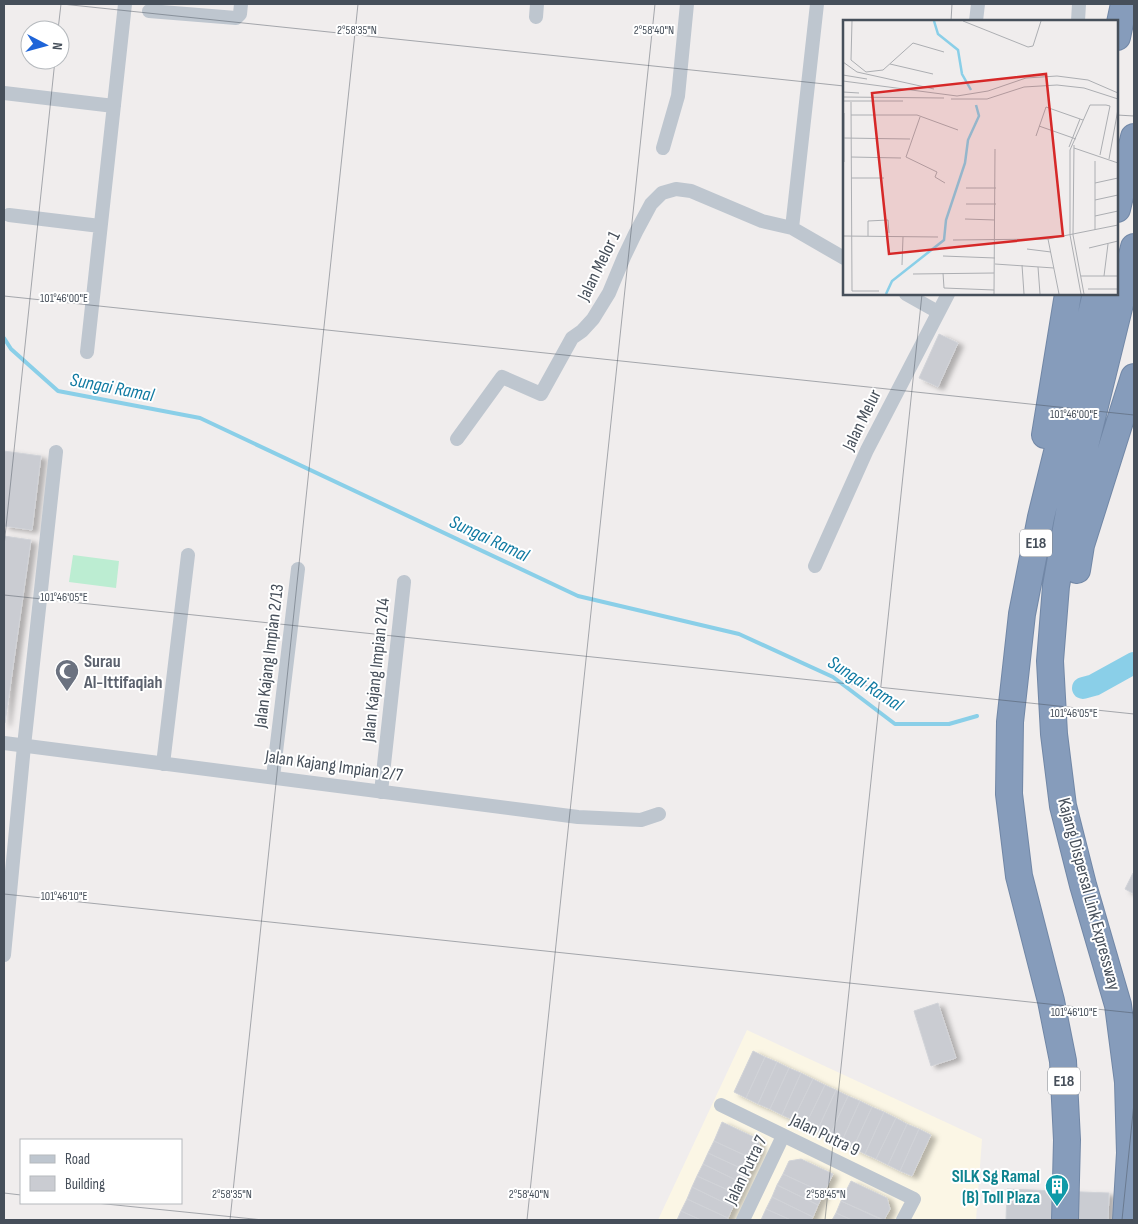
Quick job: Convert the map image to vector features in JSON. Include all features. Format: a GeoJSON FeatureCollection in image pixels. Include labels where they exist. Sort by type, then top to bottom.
{"type":"FeatureCollection","features":[{"type":"Feature","properties":{"kind":"highway"},"geometry":{"type":"LineString","coordinates":[[1106,20],[1108,4]]}},
{"type":"Feature","properties":{"kind":"highway"},"geometry":{"type":"LineString","coordinates":[[1118,33],[1124,4]]}},
{"type":"Feature","properties":{"kind":"highway"},"geometry":{"type":"LineString","coordinates":[[1118,205],[1134,137]]}},
{"type":"Feature","properties":{"kind":"highway","name":"Kajang Dispersal Link Expressway"},"geometry":{"type":"LineString","coordinates":[[1126,1220],[1130,1153],[1128,1082],[1118,1005],[1082,885],[1063,806],[1054,734],[1050,661],[1056,586],[1070,507],[1134,247]]}},
{"type":"Feature","properties":{"kind":"highway"},"geometry":{"type":"LineString","coordinates":[[1046,498],[1042,459],[1068,295]]}},
{"type":"Feature","properties":{"kind":"highway","name":"E18"},"geometry":{"type":"LineString","coordinates":[[1065,1220],[1067,1140],[1063,1061],[1051,1000],[1019,876],[1009,794],[1010,722],[1022,614],[1046,498],[1096,295]]}},
{"type":"Feature","properties":{"kind":"highway"},"geometry":{"type":"LineString","coordinates":[[1063,806],[1062,722],[1065,652],[1081,545],[1134,376]]}},
{"type":"Feature","properties":{"kind":"street"},"geometry":{"type":"LineString","coordinates":[[87,352],[125,4]]}},
{"type":"Feature","properties":{"kind":"street"},"geometry":{"type":"LineString","coordinates":[[149,11],[236,18],[240,14],[241,4]]}},
{"type":"Feature","properties":{"kind":"street"},"geometry":{"type":"LineString","coordinates":[[663,148],[678,96],[687,4]]}},
{"type":"Feature","properties":{"kind":"street"},"geometry":{"type":"LineString","coordinates":[[792,228],[817,4]]}},
{"type":"Feature","properties":{"kind":"street"},"geometry":{"type":"LineString","coordinates":[[976,20],[978,4]]}},
{"type":"Feature","properties":{"kind":"street"},"geometry":{"type":"LineString","coordinates":[[1078,20],[1079,4]]}},
{"type":"Feature","properties":{"kind":"street"},"geometry":{"type":"LineString","coordinates":[[4,93],[114,106]]}},
{"type":"Feature","properties":{"kind":"street","name":"Jalan Melor 1"},"geometry":{"type":"LineString","coordinates":[[457,439],[502,376],[541,394],[572,338],[582,331],[593,319],[609,293],[636,232],[651,204],[662,193],[676,189],[691,191],[762,221],[792,228],[843,257]]}},
{"type":"Feature","properties":{"kind":"street"},"geometry":{"type":"LineString","coordinates":[[9,215],[100,226]]}},
{"type":"Feature","properties":{"kind":"street"},"geometry":{"type":"LineString","coordinates":[[908,295],[938,312]]}},
{"type":"Feature","properties":{"kind":"street","name":"Jalan Melur"},"geometry":{"type":"LineString","coordinates":[[815,566],[867,450],[947,295]]}},
{"type":"Feature","properties":{"kind":"street"},"geometry":{"type":"LineString","coordinates":[[4,955],[24,746],[56,452]]}},
{"type":"Feature","properties":{"kind":"street"},"geometry":{"type":"LineString","coordinates":[[163,764],[188,555]]}},
{"type":"Feature","properties":{"kind":"street","name":"Jalan Kajang Impian 2/13"},"geometry":{"type":"LineString","coordinates":[[273,777],[298,569]]}},
{"type":"Feature","properties":{"kind":"street","name":"Jalan Kajang Impian 2/14"},"geometry":{"type":"LineString","coordinates":[[381,792],[404,582]]}},
{"type":"Feature","properties":{"kind":"street","name":"Jalan Kajang Impian 2/7"},"geometry":{"type":"LineString","coordinates":[[4,743],[578,817],[641,820],[658,814]]}},
{"type":"Feature","properties":{"kind":"street","name":"Jalan Putra 9"},"geometry":{"type":"LineString","coordinates":[[721,1105],[914,1199],[903,1220]]}},
{"type":"Feature","properties":{"kind":"street","name":"Jalan Putra 7"},"geometry":{"type":"LineString","coordinates":[[743,1220],[783,1136]]}},
{"type":"Feature","properties":{"kind":"shaded area"},"geometry":{"type":"Polygon","coordinates":[[[747,1030],[982,1139],[976,1220],[658,1220],[747,1030]]]}},
{"type":"Feature","properties":{"kind":"green space"},"geometry":{"type":"Polygon","coordinates":[[[73,555],[119,561],[116,588],[69,582],[73,555]]]}},
{"type":"Feature","properties":{"kind":"building"},"geometry":{"type":"Polygon","coordinates":[[[939,334],[958,343],[938,387],[919,378],[939,334]]]}},
{"type":"Feature","properties":{"kind":"building"},"geometry":{"type":"Polygon","coordinates":[[[4,451],[41,456],[32,530],[4,526],[4,451]]]}},
{"type":"Feature","properties":{"kind":"building"},"geometry":{"type":"Polygon","coordinates":[[[4,536],[31,540],[5,723],[4,723],[4,536]]]}},
{"type":"Feature","properties":{"kind":"building"},"geometry":{"type":"Polygon","coordinates":[[[1134,874],[1134,894],[1125,889],[1134,874]]]}},
{"type":"Feature","properties":{"kind":"building"},"geometry":{"type":"Polygon","coordinates":[[[938,1003],[956,1058],[931,1066],[914,1011],[938,1003]]]}},
{"type":"Feature","properties":{"kind":"building"},"geometry":{"type":"Polygon","coordinates":[[[753,1051],[765,1057],[746,1098],[734,1092],[753,1051]]]}},
{"type":"Feature","properties":{"kind":"building"},"geometry":{"type":"Polygon","coordinates":[[[765,1057],[777,1062],[758,1104],[746,1098],[765,1057]]]}},
{"type":"Feature","properties":{"kind":"building"},"geometry":{"type":"Polygon","coordinates":[[[777,1062],[789,1068],[770,1109],[758,1104],[777,1062]]]}},
{"type":"Feature","properties":{"kind":"building"},"geometry":{"type":"Polygon","coordinates":[[[789,1068],[801,1073],[782,1115],[770,1109],[789,1068]]]}},
{"type":"Feature","properties":{"kind":"building"},"geometry":{"type":"Polygon","coordinates":[[[801,1073],[813,1079],[793,1120],[782,1115],[801,1073]]]}},
{"type":"Feature","properties":{"kind":"building"},"geometry":{"type":"Polygon","coordinates":[[[813,1079],[825,1085],[805,1126],[793,1120],[813,1079]]]}},
{"type":"Feature","properties":{"kind":"building"},"geometry":{"type":"Polygon","coordinates":[[[825,1085],[836,1090],[817,1131],[805,1126],[825,1085]]]}},
{"type":"Feature","properties":{"kind":"building"},"geometry":{"type":"Polygon","coordinates":[[[836,1090],[848,1096],[829,1137],[817,1131],[836,1090]]]}},
{"type":"Feature","properties":{"kind":"building"},"geometry":{"type":"Polygon","coordinates":[[[848,1096],[860,1101],[841,1143],[829,1137],[848,1096]]]}},
{"type":"Feature","properties":{"kind":"building"},"geometry":{"type":"Polygon","coordinates":[[[860,1101],[872,1107],[853,1148],[841,1143],[860,1101]]]}},
{"type":"Feature","properties":{"kind":"building"},"geometry":{"type":"Polygon","coordinates":[[[872,1107],[884,1112],[865,1154],[853,1148],[872,1107]]]}},
{"type":"Feature","properties":{"kind":"building"},"geometry":{"type":"Polygon","coordinates":[[[884,1112],[896,1118],[876,1159],[865,1154],[884,1112]]]}},
{"type":"Feature","properties":{"kind":"building"},"geometry":{"type":"Polygon","coordinates":[[[896,1118],[907,1124],[888,1165],[876,1159],[896,1118]]]}},
{"type":"Feature","properties":{"kind":"building"},"geometry":{"type":"Polygon","coordinates":[[[722,1122],[758,1139],[760,1149],[755,1160],[714,1141],[722,1122]]]}},
{"type":"Feature","properties":{"kind":"building"},"geometry":{"type":"Polygon","coordinates":[[[907,1124],[919,1129],[900,1171],[888,1165],[907,1124]]]}},
{"type":"Feature","properties":{"kind":"building"},"geometry":{"type":"Polygon","coordinates":[[[919,1129],[931,1135],[912,1176],[900,1171],[919,1129]]]}},
{"type":"Feature","properties":{"kind":"building"},"geometry":{"type":"Polygon","coordinates":[[[714,1141],[755,1160],[749,1172],[708,1153],[714,1141]]]}},
{"type":"Feature","properties":{"kind":"building"},"geometry":{"type":"Polygon","coordinates":[[[708,1153],[749,1172],[744,1184],[703,1164],[708,1153]]]}},
{"type":"Feature","properties":{"kind":"building"},"geometry":{"type":"Polygon","coordinates":[[[801,1159],[833,1174],[824,1193],[783,1174],[789,1161],[801,1159]]]}},
{"type":"Feature","properties":{"kind":"building"},"geometry":{"type":"Polygon","coordinates":[[[703,1164],[744,1184],[739,1195],[697,1176],[703,1164]]]}},
{"type":"Feature","properties":{"kind":"building"},"geometry":{"type":"Polygon","coordinates":[[[783,1174],[824,1193],[818,1205],[777,1185],[783,1174]]]}},
{"type":"Feature","properties":{"kind":"building"},"geometry":{"type":"Polygon","coordinates":[[[697,1176],[739,1195],[733,1207],[692,1187],[697,1176]]]}},
{"type":"Feature","properties":{"kind":"building"},"geometry":{"type":"Polygon","coordinates":[[[851,1181],[887,1198],[890,1209],[884,1220],[841,1201],[851,1181]]]}},
{"type":"Feature","properties":{"kind":"building"},"geometry":{"type":"Polygon","coordinates":[[[777,1185],[818,1205],[813,1217],[772,1197],[777,1185]]]}},
{"type":"Feature","properties":{"kind":"building"},"geometry":{"type":"Polygon","coordinates":[[[692,1187],[733,1207],[728,1218],[687,1199],[692,1187]]]}},
{"type":"Feature","properties":{"kind":"building","name":"SILK Sg Ramal (B) Toll Plaza"},"geometry":{"type":"Polygon","coordinates":[[[1007,1189],[1109,1193],[1108,1220],[1006,1220],[1007,1189]]]}},
{"type":"Feature","properties":{"kind":"building"},"geometry":{"type":"Polygon","coordinates":[[[772,1197],[813,1217],[811,1220],[791,1220],[766,1209],[772,1197]]]}},
{"type":"Feature","properties":{"kind":"building"},"geometry":{"type":"Polygon","coordinates":[[[687,1199],[728,1218],[727,1220],[701,1220],[681,1211],[687,1199]]]}},
{"type":"Feature","properties":{"kind":"building"},"geometry":{"type":"Polygon","coordinates":[[[841,1201],[882,1220],[852,1220],[836,1213],[841,1201]]]}},
{"type":"Feature","properties":{"kind":"building"},"geometry":{"type":"Polygon","coordinates":[[[766,1209],[791,1220],[761,1220],[766,1209]]]}},
{"type":"Feature","properties":{"kind":"building"},"geometry":{"type":"Polygon","coordinates":[[[681,1211],[701,1220],[677,1220],[681,1211]]]}},
{"type":"Feature","properties":{"kind":"building"},"geometry":{"type":"Polygon","coordinates":[[[836,1213],[852,1220],[832,1220],[836,1213]]]}},
{"type":"Feature","properties":{"kind":"waterway","name":"Sungai Ramal"},"geometry":{"type":"LineString","coordinates":[[4,338],[11,349],[58,391],[200,418],[578,596],[739,634],[833,677],[895,724],[949,724],[977,716]]}},
{"type":"Feature","properties":{"kind":"waterway"},"geometry":{"type":"LineString","coordinates":[[1083,688],[1094,685],[1134,663]]}},
{"type":"Feature","properties":{"kind":"place","name":"Surau Al-Ittifaqiah"},"geometry":{"type":"Point","coordinates":[67,692]}},
{"type":"Feature","properties":{"kind":"place","name":"SILK Sg Ramal (B) Toll Plaza"},"geometry":{"type":"Point","coordinates":[1057,1207]}}]}
